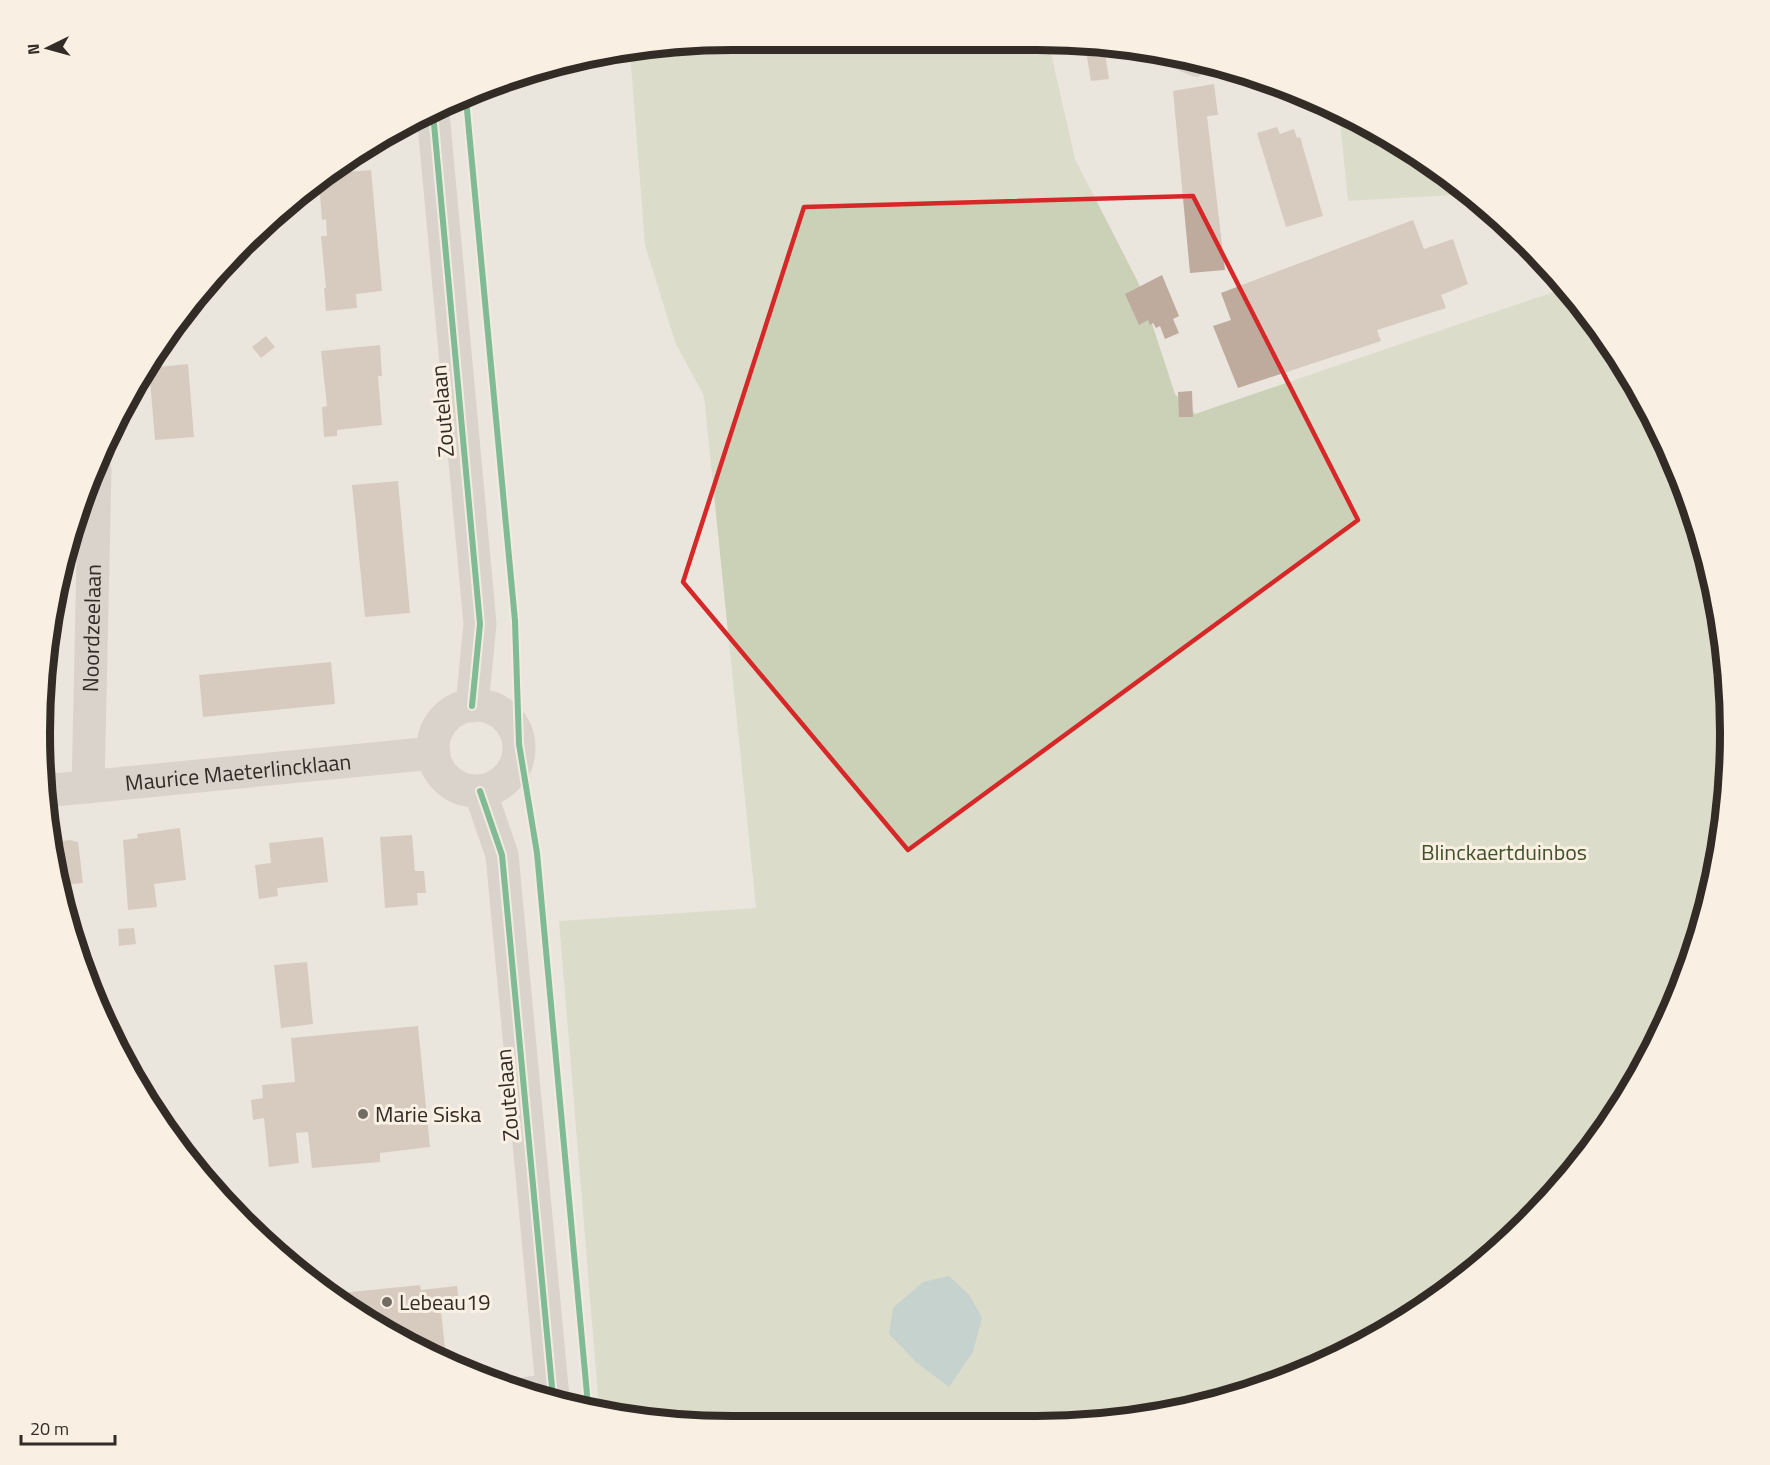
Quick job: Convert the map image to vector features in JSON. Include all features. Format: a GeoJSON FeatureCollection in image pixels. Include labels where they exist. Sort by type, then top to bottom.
{"type":"FeatureCollection","features":[{"type":"Feature","properties":{"kind":"street","name":"Zoutelaan"},"geometry":{"type":"LineString","coordinates":[[434,118],[480,624],[472,705]]}},
{"type":"Feature","properties":{"kind":"street","name":"Noordzeelaan"},"geometry":{"type":"LineString","coordinates":[[88,787],[95,489]]}},
{"type":"Feature","properties":{"kind":"street"},"geometry":{"type":"LineString","coordinates":[[472,705],[489,707],[504,715],[515,728],[519,744],[518,761],[509,776],[497,786],[480,791],[464,790],[449,782],[439,768],[434,753],[435,736],[443,721],[457,710],[472,705]]}},
{"type":"Feature","properties":{"kind":"street","name":"Maurice Maeterlincklaan"},"geometry":{"type":"LineString","coordinates":[[52,790],[434,753]]}},
{"type":"Feature","properties":{"kind":"street","name":"Zoutelaan"},"geometry":{"type":"LineString","coordinates":[[480,791],[502,855],[544,1388]]}},
{"type":"Feature","properties":{"kind":"highlighted area"},"geometry":{"type":"Polygon","coordinates":[[[1193,196],[1358,520],[908,850],[683,582],[804,207],[1193,196]]]}},
{"type":"Feature","properties":{"kind":"green space","name":"Blinckaertduinbos"},"geometry":{"type":"Polygon","coordinates":[[[732,50],[1050,50],[1075,159],[1139,284],[1175,394],[1195,414],[1558,290],[1605,353],[1629,391],[1669,471],[1684,513],[1697,556],[1715,643],[1719,688],[1719,777],[1715,822],[1697,909],[1669,994],[1650,1035],[1629,1074],[1579,1148],[1551,1183],[1488,1246],[1417,1300],[1379,1324],[1299,1364],[1214,1392],[1127,1410],[1038,1416],[732,1416],[643,1410],[599,1402],[559,921],[756,908],[704,396],[675,342],[645,245],[630,57],[688,51],[732,50]]]}},
{"type":"Feature","properties":{"kind":"green space"},"geometry":{"type":"Polygon","coordinates":[[[1340,120],[1417,165],[1458,195],[1348,201],[1340,120]]]}},
{"type":"Feature","properties":{"kind":"water"},"geometry":{"type":"Polygon","coordinates":[[[949,1276],[970,1296],[982,1318],[973,1352],[949,1387],[917,1363],[889,1334],[893,1308],[923,1282],[949,1276]]]}},
{"type":"Feature","properties":{"kind":"building"},"geometry":{"type":"Polygon","coordinates":[[[1086,51],[1105,53],[1109,79],[1091,81],[1086,51]]]}},
{"type":"Feature","properties":{"kind":"building"},"geometry":{"type":"Polygon","coordinates":[[[1214,84],[1218,115],[1207,116],[1225,270],[1190,273],[1173,91],[1214,84]]]}},
{"type":"Feature","properties":{"kind":"building"},"geometry":{"type":"Polygon","coordinates":[[[1277,127],[1280,134],[1294,129],[1297,138],[1300,137],[1323,216],[1286,227],[1257,133],[1277,127]]]}},
{"type":"Feature","properties":{"kind":"building"},"geometry":{"type":"Polygon","coordinates":[[[371,170],[382,291],[356,294],[357,308],[326,311],[321,236],[327,236],[326,219],[322,220],[320,189],[345,171],[371,170]]]}},
{"type":"Feature","properties":{"kind":"building"},"geometry":{"type":"Polygon","coordinates":[[[1413,220],[1424,249],[1453,239],[1468,284],[1441,295],[1446,308],[1377,330],[1381,341],[1238,388],[1213,326],[1231,320],[1221,293],[1413,220]]]}},
{"type":"Feature","properties":{"kind":"building"},"geometry":{"type":"Polygon","coordinates":[[[1162,275],[1179,316],[1173,319],[1179,333],[1165,339],[1160,326],[1156,328],[1153,323],[1150,325],[1148,320],[1139,325],[1125,294],[1162,275]]]}},
{"type":"Feature","properties":{"kind":"building"},"geometry":{"type":"Polygon","coordinates":[[[266,336],[275,347],[261,358],[252,347],[266,336]]]}},
{"type":"Feature","properties":{"kind":"building"},"geometry":{"type":"Polygon","coordinates":[[[380,345],[382,376],[378,376],[382,425],[337,430],[337,436],[324,437],[322,407],[327,406],[321,351],[380,345]]]}},
{"type":"Feature","properties":{"kind":"building"},"geometry":{"type":"Polygon","coordinates":[[[188,364],[194,437],[155,440],[150,377],[156,367],[188,364]]]}},
{"type":"Feature","properties":{"kind":"building"},"geometry":{"type":"Polygon","coordinates":[[[1192,391],[1193,417],[1179,417],[1178,392],[1192,391]]]}},
{"type":"Feature","properties":{"kind":"building"},"geometry":{"type":"Polygon","coordinates":[[[398,481],[410,613],[365,617],[352,485],[398,481]]]}},
{"type":"Feature","properties":{"kind":"building"},"geometry":{"type":"Polygon","coordinates":[[[331,662],[335,704],[203,717],[199,675],[331,662]]]}},
{"type":"Feature","properties":{"kind":"building"},"geometry":{"type":"Polygon","coordinates":[[[180,828],[186,880],[154,884],[157,907],[128,910],[123,840],[138,838],[137,834],[180,828]]]}},
{"type":"Feature","properties":{"kind":"building"},"geometry":{"type":"Polygon","coordinates":[[[412,835],[415,871],[424,871],[426,893],[417,893],[418,905],[385,908],[380,837],[412,835]]]}},
{"type":"Feature","properties":{"kind":"building"},"geometry":{"type":"Polygon","coordinates":[[[323,837],[328,882],[277,888],[278,896],[259,899],[255,865],[271,863],[269,843],[323,837]]]}},
{"type":"Feature","properties":{"kind":"building"},"geometry":{"type":"Polygon","coordinates":[[[62,841],[78,842],[83,883],[67,884],[59,844],[62,841]]]}},
{"type":"Feature","properties":{"kind":"building"},"geometry":{"type":"Polygon","coordinates":[[[134,928],[136,944],[119,946],[118,929],[134,928]]]}},
{"type":"Feature","properties":{"kind":"building"},"geometry":{"type":"Polygon","coordinates":[[[307,962],[313,1024],[281,1028],[274,965],[307,962]]]}},
{"type":"Feature","properties":{"kind":"building"},"geometry":{"type":"Polygon","coordinates":[[[418,1026],[430,1147],[380,1153],[380,1162],[312,1168],[308,1132],[296,1133],[299,1163],[269,1167],[264,1118],[253,1120],[251,1100],[263,1098],[262,1085],[295,1082],[291,1038],[418,1026]]]}},
{"type":"Feature","properties":{"kind":"building"},"geometry":{"type":"Polygon","coordinates":[[[420,1285],[421,1290],[457,1286],[460,1309],[441,1311],[445,1352],[391,1324],[343,1293],[420,1285]]]}},
{"type":"Feature","properties":{"kind":"cycle path"},"geometry":{"type":"LineString","coordinates":[[466,103],[515,621],[519,744],[537,853],[587,1399]]}},
{"type":"Feature","properties":{"kind":"cycle path"},"geometry":{"type":"LineString","coordinates":[[433,118],[480,624],[472,706]]}},
{"type":"Feature","properties":{"kind":"cycle path"},"geometry":{"type":"LineString","coordinates":[[480,791],[502,855],[552,1391]]}},
{"type":"Feature","properties":{"kind":"place","name":"Marie Siska"},"geometry":{"type":"Point","coordinates":[363,1114]}},
{"type":"Feature","properties":{"kind":"place","name":"Lebeau19"},"geometry":{"type":"Point","coordinates":[387,1302]}}]}
